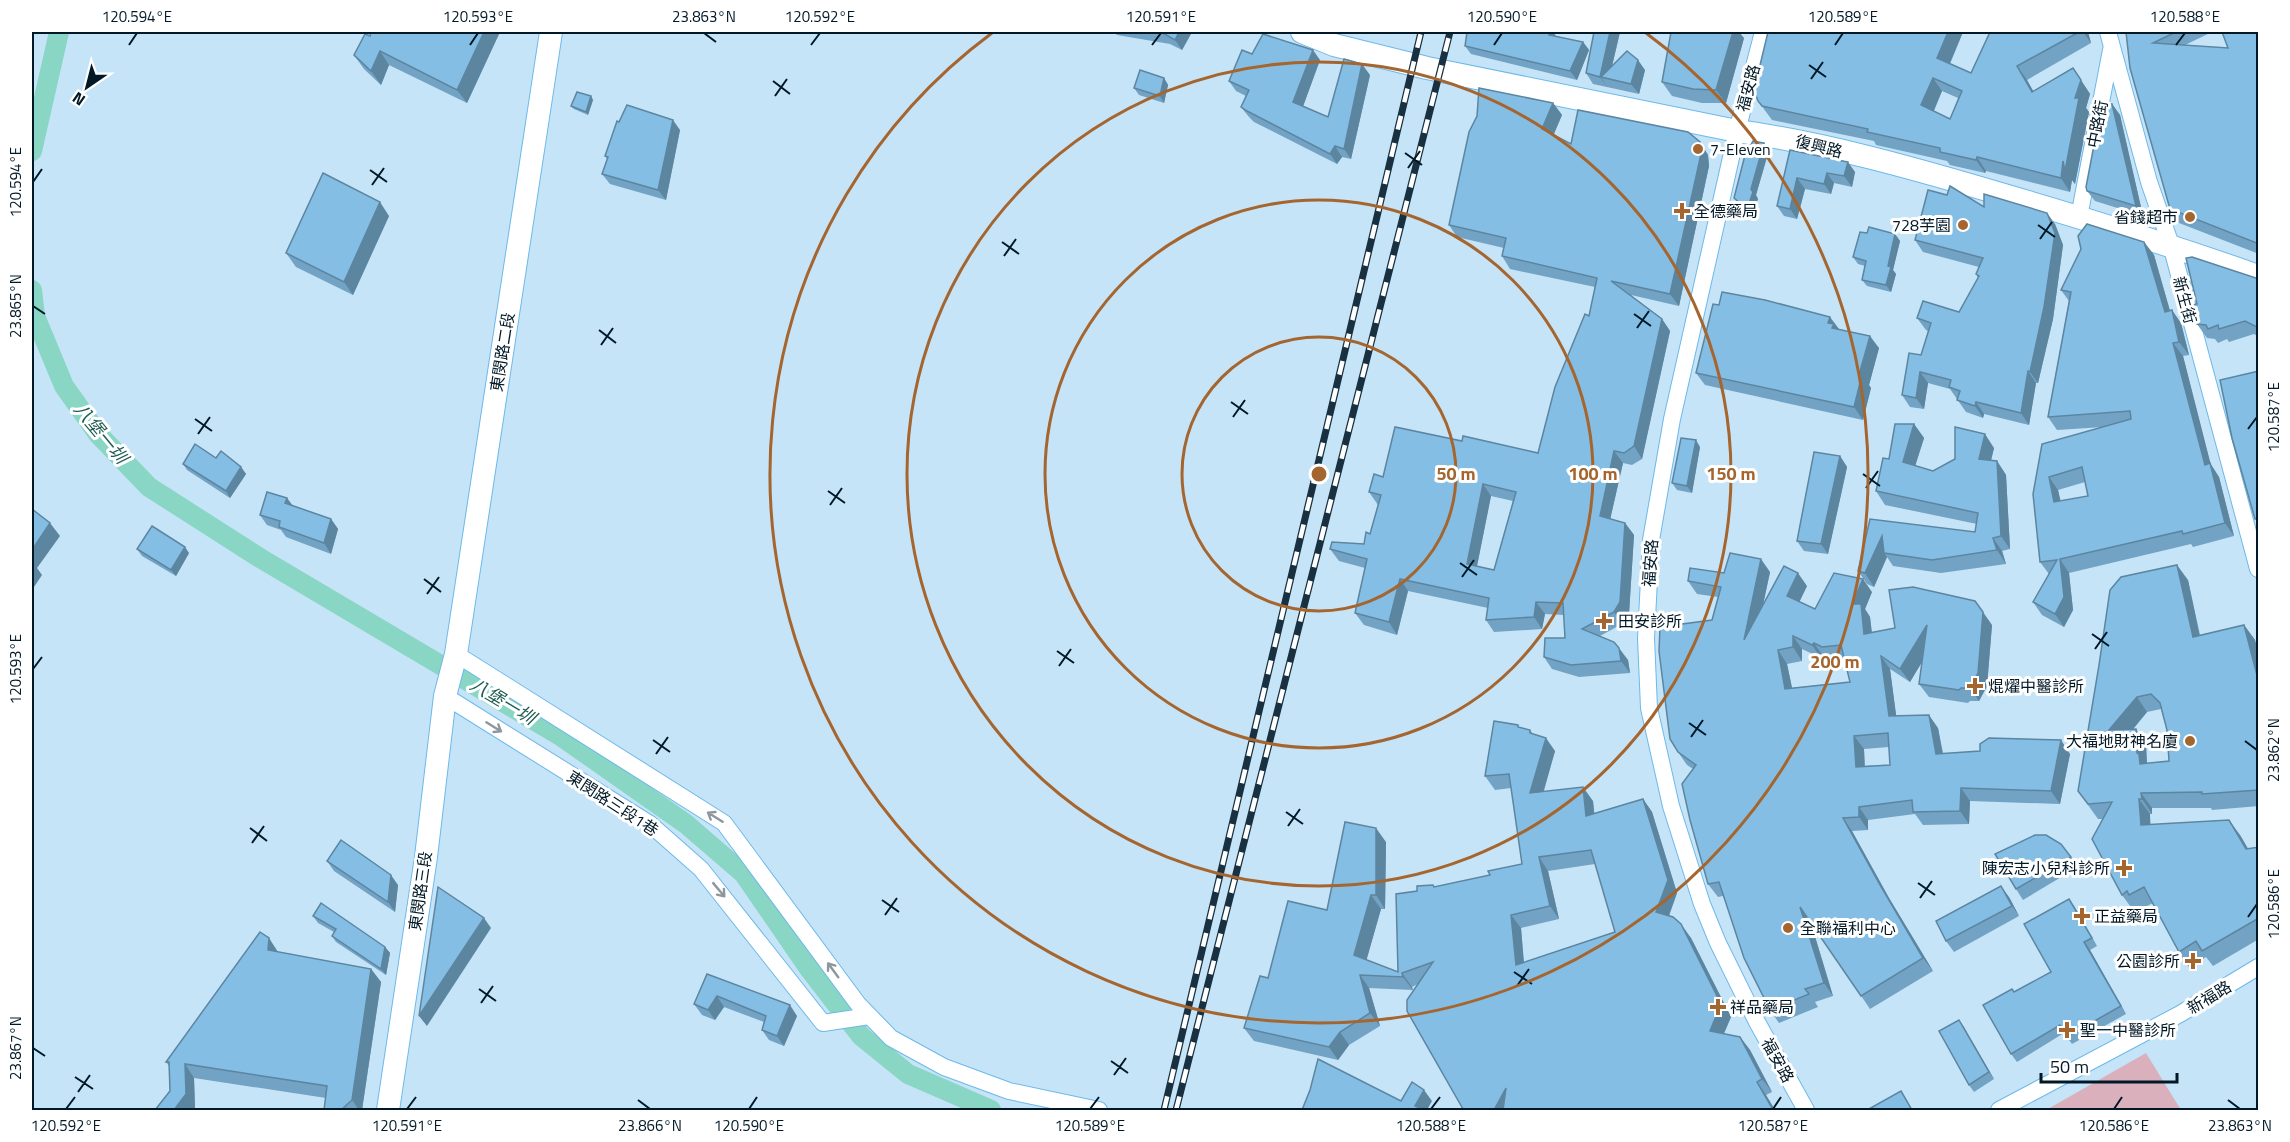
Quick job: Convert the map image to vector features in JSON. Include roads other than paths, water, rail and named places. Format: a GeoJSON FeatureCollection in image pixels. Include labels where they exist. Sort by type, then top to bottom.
{"type":"FeatureCollection","features":[{"type":"Feature","properties":{"kind":"main road","name":"東閔路二段"},"geometry":{"type":"LineString","coordinates":[[454,663],[552,32]]}},
{"type":"Feature","properties":{"kind":"main road","name":"復興路"},"geometry":{"type":"LineString","coordinates":[[1302,32],[1334,45],[1426,68],[1737,131],[1787,138],[1929,173],[2170,245],[2259,276]]}},
{"type":"Feature","properties":{"kind":"main road","name":"東閔路三段"},"geometry":{"type":"LineString","coordinates":[[388,1110],[426,857],[445,696],[454,663]]}},
{"type":"Feature","properties":{"kind":"street","name":"福安路"},"geometry":{"type":"LineString","coordinates":[[1763,32],[1737,131],[1672,419],[1651,540],[1646,638],[1649,708],[1671,806],[1702,904],[1718,943],[1752,1012],[1806,1110]]}},
{"type":"Feature","properties":{"kind":"street","name":"中路街"},"geometry":{"type":"LineString","coordinates":[[2079,217],[2111,37]]}},
{"type":"Feature","properties":{"kind":"street","name":"新生街"},"geometry":{"type":"LineString","coordinates":[[2111,37],[2149,182],[2170,245],[2259,569]]}},
{"type":"Feature","properties":{"kind":"street"},"geometry":{"type":"LineString","coordinates":[[454,663],[724,822],[869,1016],[891,1038],[944,1067],[1009,1091],[1099,1110]]}},
{"type":"Feature","properties":{"kind":"street","name":"東閔路三段1巷"},"geometry":{"type":"LineString","coordinates":[[445,696],[650,824],[701,869],[823,1023],[869,1016]]}},
{"type":"Feature","properties":{"kind":"street","name":"新福路"},"geometry":{"type":"LineString","coordinates":[[1999,1110],[2180,1014],[2259,967]]}},
{"type":"Feature","properties":{"kind":"waterway","name":"八堡一圳"},"geometry":{"type":"LineString","coordinates":[[32,151],[59,32]]}},
{"type":"Feature","properties":{"kind":"waterway","name":"八堡一圳"},"geometry":{"type":"LineString","coordinates":[[32,290],[35,316],[64,386],[98,434],[149,487],[260,558],[562,737],[686,824],[744,874],[810,970],[861,1036],[908,1074],[991,1110]]}},
{"type":"Feature","properties":{"kind":"railway"},"geometry":{"type":"LineString","coordinates":[[1164,1110],[1421,32]]}},
{"type":"Feature","properties":{"kind":"railway"},"geometry":{"type":"LineString","coordinates":[[1176,1110],[1450,32]]}},
{"type":"Feature","properties":{"kind":"place","name":"7-Eleven"},"geometry":{"type":"Point","coordinates":[1698,149]}},
{"type":"Feature","properties":{"kind":"place","name":"全德藥局"},"geometry":{"type":"Point","coordinates":[1682,211]}},
{"type":"Feature","properties":{"kind":"place","name":"省錢超市"},"geometry":{"type":"Point","coordinates":[2190,217]}},
{"type":"Feature","properties":{"kind":"place","name":"728芋園"},"geometry":{"type":"Point","coordinates":[1963,225]}},
{"type":"Feature","properties":{"kind":"place","name":"田安診所"},"geometry":{"type":"Point","coordinates":[1604,621]}},
{"type":"Feature","properties":{"kind":"place","name":"焜燿中醫診所"},"geometry":{"type":"Point","coordinates":[1975,686]}},
{"type":"Feature","properties":{"kind":"place","name":"大福地財神名廈"},"geometry":{"type":"Point","coordinates":[2190,741]}},
{"type":"Feature","properties":{"kind":"place","name":"陳宏志小兒科診所"},"geometry":{"type":"Point","coordinates":[2124,868]}},
{"type":"Feature","properties":{"kind":"place","name":"正益藥局"},"geometry":{"type":"Point","coordinates":[2082,916]}},
{"type":"Feature","properties":{"kind":"place","name":"全聯福利中心"},"geometry":{"type":"Point","coordinates":[1788,928]}},
{"type":"Feature","properties":{"kind":"place","name":"公園診所"},"geometry":{"type":"Point","coordinates":[2193,961]}},
{"type":"Feature","properties":{"kind":"place","name":"祥品藥局"},"geometry":{"type":"Point","coordinates":[1718,1007]}},
{"type":"Feature","properties":{"kind":"place","name":"聖一中醫診所"},"geometry":{"type":"Point","coordinates":[2067,1030]}}]}
